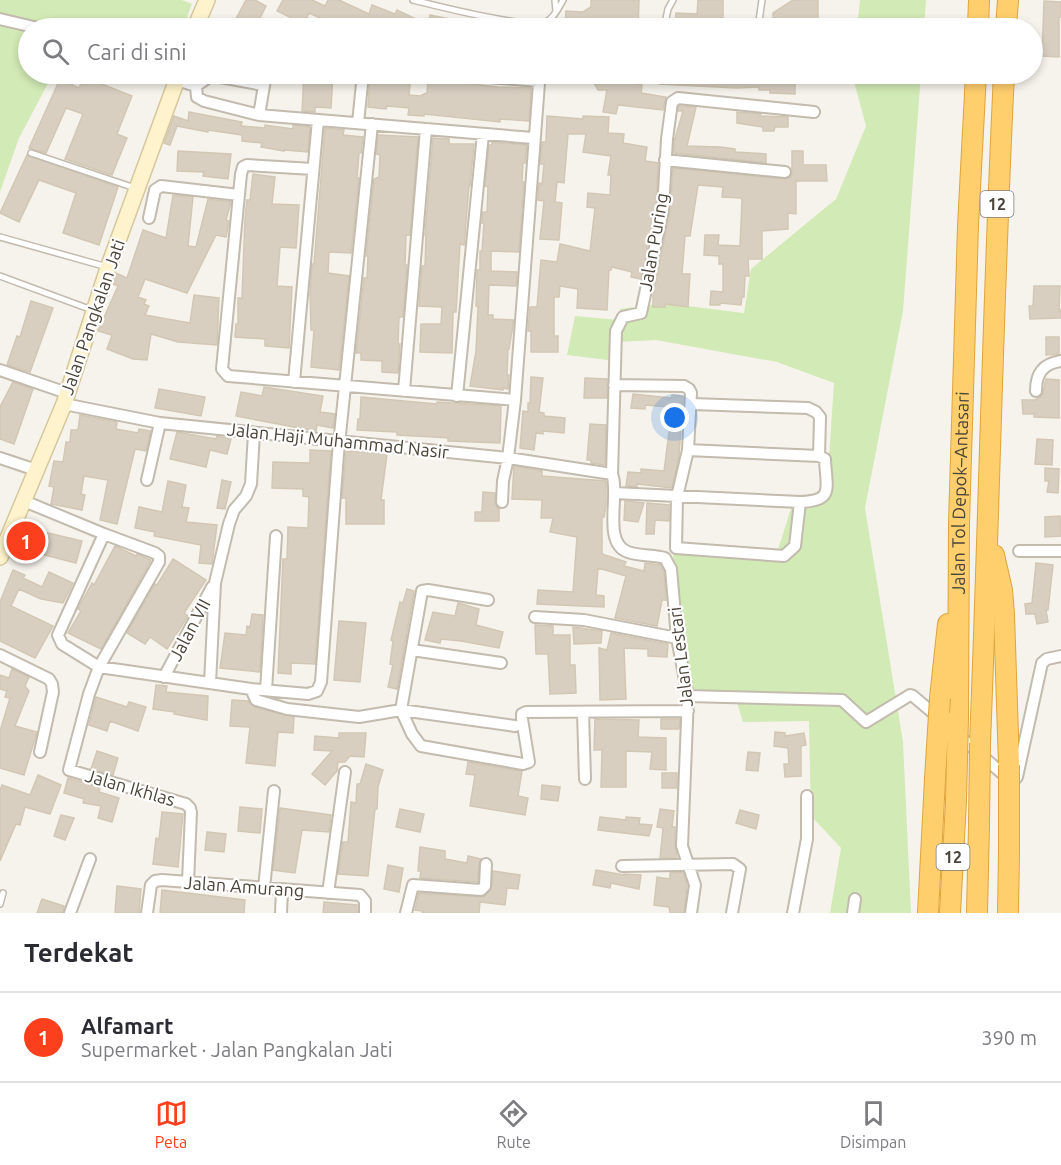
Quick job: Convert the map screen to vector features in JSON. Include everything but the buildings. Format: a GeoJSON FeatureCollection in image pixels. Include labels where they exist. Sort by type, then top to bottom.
{"type":"FeatureCollection","features":[{"type":"Feature","properties":{"kind":"highway"},"geometry":{"type":"LineString","coordinates":[[978,18],[979,0]]}},
{"type":"Feature","properties":{"kind":"highway"},"geometry":{"type":"LineString","coordinates":[[1007,18],[1008,0]]}},
{"type":"Feature","properties":{"kind":"highway","name":"Jalan Tol Depok–Antasari"},"geometry":{"type":"LineString","coordinates":[[950,913],[958,718],[958,523],[968,226],[975,84]]}},
{"type":"Feature","properties":{"kind":"highway","name":"Jalan Tol Depok–Antasari"},"geometry":{"type":"LineString","coordinates":[[977,913],[980,743],[989,535],[993,311],[1004,84]]}},
{"type":"Feature","properties":{"kind":"highway"},"geometry":{"type":"LineString","coordinates":[[928,913],[940,698],[958,523]]}},
{"type":"Feature","properties":{"kind":"highway"},"geometry":{"type":"LineString","coordinates":[[989,535],[999,574],[1004,614],[1008,765],[1008,913]]}},
{"type":"Feature","properties":{"kind":"main road"},"geometry":{"type":"LineString","coordinates":[[199,18],[207,0]]}},
{"type":"Feature","properties":{"kind":"main road","name":"Jalan Pangkalan Jati"},"geometry":{"type":"LineString","coordinates":[[0,557],[6,530],[24,501],[66,398],[108,268],[174,84]]}},
{"type":"Feature","properties":{"kind":"street"},"geometry":{"type":"LineString","coordinates":[[0,19],[18,23]]}},
{"type":"Feature","properties":{"kind":"street"},"geometry":{"type":"LineString","coordinates":[[192,84],[196,86]]}},
{"type":"Feature","properties":{"kind":"street"},"geometry":{"type":"LineString","coordinates":[[258,84],[263,85],[259,115]]}},
{"type":"Feature","properties":{"kind":"street"},"geometry":{"type":"LineString","coordinates":[[358,123],[362,84]]}},
{"type":"Feature","properties":{"kind":"street"},"geometry":{"type":"LineString","coordinates":[[502,502],[515,400],[538,84]]}},
{"type":"Feature","properties":{"kind":"street"},"geometry":{"type":"LineString","coordinates":[[196,86],[197,97],[204,101],[259,115],[534,138]]}},
{"type":"Feature","properties":{"kind":"street","name":"Jalan Puring"},"geometry":{"type":"LineString","coordinates":[[612,474],[616,331],[623,317],[641,313],[663,210],[665,160],[672,102],[678,98],[814,112]]}},
{"type":"Feature","properties":{"kind":"street"},"geometry":{"type":"LineString","coordinates":[[294,382],[318,120]]}},
{"type":"Feature","properties":{"kind":"street"},"geometry":{"type":"LineString","coordinates":[[104,534],[58,635],[62,644],[99,667],[251,689],[308,694],[316,691],[321,682],[339,442],[372,124]]}},
{"type":"Feature","properties":{"kind":"street"},"geometry":{"type":"LineString","coordinates":[[404,391],[426,129]]}},
{"type":"Feature","properties":{"kind":"street"},"geometry":{"type":"LineString","coordinates":[[457,396],[483,134]]}},
{"type":"Feature","properties":{"kind":"street"},"geometry":{"type":"LineString","coordinates":[[665,160],[784,172]]}},
{"type":"Feature","properties":{"kind":"street"},"geometry":{"type":"LineString","coordinates":[[313,169],[247,165],[243,167],[238,195],[223,373],[228,376],[346,387],[515,400]]}},
{"type":"Feature","properties":{"kind":"street"},"geometry":{"type":"LineString","coordinates":[[149,218],[155,190],[161,186],[238,195]]}},
{"type":"Feature","properties":{"kind":"street"},"geometry":{"type":"LineString","coordinates":[[1036,391],[1038,375],[1043,367],[1061,361]]}},
{"type":"Feature","properties":{"kind":"street","name":"Jalan Haji Muhammad Nasir"},"geometry":{"type":"LineString","coordinates":[[0,370],[66,398],[160,423],[508,458],[612,474]]}},
{"type":"Feature","properties":{"kind":"street"},"geometry":{"type":"LineString","coordinates":[[614,385],[684,387],[689,388],[691,393],[688,450],[677,497],[676,548],[784,556],[795,546],[800,502]]}},
{"type":"Feature","properties":{"kind":"street"},"geometry":{"type":"LineString","coordinates":[[692,404],[808,408],[820,417],[819,456]]}},
{"type":"Feature","properties":{"kind":"street"},"geometry":{"type":"LineString","coordinates":[[147,480],[160,423]]}},
{"type":"Feature","properties":{"kind":"street","name":"Jalan VII"},"geometry":{"type":"LineString","coordinates":[[210,683],[215,583],[234,510],[246,496],[251,484],[254,433]]}},
{"type":"Feature","properties":{"kind":"street"},"geometry":{"type":"LineString","coordinates":[[615,493],[800,502],[817,502],[823,498],[826,488],[825,459],[819,456],[688,450]]}},
{"type":"Feature","properties":{"kind":"street"},"geometry":{"type":"LineString","coordinates":[[0,458],[36,470]]}},
{"type":"Feature","properties":{"kind":"street","name":"Jalan Lestari"},"geometry":{"type":"LineString","coordinates":[[612,474],[615,493],[613,528],[616,541],[629,553],[665,558],[671,569],[677,638],[688,696],[682,846],[695,885],[691,913]]}},
{"type":"Feature","properties":{"kind":"street"},"geometry":{"type":"LineString","coordinates":[[24,501],[159,556],[159,562],[99,667]]}},
{"type":"Feature","properties":{"kind":"street"},"geometry":{"type":"LineString","coordinates":[[266,690],[276,536]]}},
{"type":"Feature","properties":{"kind":"street"},"geometry":{"type":"LineString","coordinates":[[1019,551],[1061,551]]}},
{"type":"Feature","properties":{"kind":"street","name":"Jalan VII"},"geometry":{"type":"LineString","coordinates":[[164,677],[215,583]]}},
{"type":"Feature","properties":{"kind":"street"},"geometry":{"type":"LineString","coordinates":[[488,600],[428,590],[422,591],[400,710],[421,746],[524,764],[529,762],[529,754],[522,714],[532,712],[688,711]]}},
{"type":"Feature","properties":{"kind":"street"},"geometry":{"type":"LineString","coordinates":[[535,617],[584,620],[677,638]]}},
{"type":"Feature","properties":{"kind":"street"},"geometry":{"type":"LineString","coordinates":[[412,650],[501,663]]}},
{"type":"Feature","properties":{"kind":"street"},"geometry":{"type":"LineString","coordinates":[[0,655],[49,679],[52,684],[53,692],[40,752]]}},
{"type":"Feature","properties":{"kind":"street"},"geometry":{"type":"LineString","coordinates":[[688,696],[842,700],[866,722],[910,695],[1012,782],[1017,777],[1042,663],[1047,659],[1061,656]]}},
{"type":"Feature","properties":{"kind":"street","name":"Jalan Ikhlas"},"geometry":{"type":"LineString","coordinates":[[99,667],[69,770],[186,804],[190,810],[188,882]]}},
{"type":"Feature","properties":{"kind":"street"},"geometry":{"type":"LineString","coordinates":[[251,689],[256,700],[287,709],[360,717],[400,710],[515,726]]}},
{"type":"Feature","properties":{"kind":"street"},"geometry":{"type":"LineString","coordinates":[[582,712],[585,779]]}},
{"type":"Feature","properties":{"kind":"street"},"geometry":{"type":"LineString","coordinates":[[328,893],[345,772]]}},
{"type":"Feature","properties":{"kind":"street"},"geometry":{"type":"LineString","coordinates":[[264,888],[274,790]]}},
{"type":"Feature","properties":{"kind":"street"},"geometry":{"type":"LineString","coordinates":[[794,913],[807,839],[807,796]]}},
{"type":"Feature","properties":{"kind":"street"},"geometry":{"type":"LineString","coordinates":[[69,913],[90,859]]}},
{"type":"Feature","properties":{"kind":"street"},"geometry":{"type":"LineString","coordinates":[[406,913],[413,885],[481,890],[485,886],[486,864]]}},
{"type":"Feature","properties":{"kind":"street"},"geometry":{"type":"LineString","coordinates":[[622,866],[733,864],[740,869],[732,913]]}},
{"type":"Feature","properties":{"kind":"street","name":"Jalan Amurang"},"geometry":{"type":"LineString","coordinates":[[147,913],[149,891],[155,881],[360,895],[365,901],[365,913]]}},
{"type":"Feature","properties":{"kind":"street"},"geometry":{"type":"LineString","coordinates":[[281,913],[282,890]]}},
{"type":"Feature","properties":{"kind":"street"},"geometry":{"type":"LineString","coordinates":[[852,913],[855,899]]}},
{"type":"Feature","properties":{"kind":"lane"},"geometry":{"type":"LineString","coordinates":[[413,0],[495,18]]}},
{"type":"Feature","properties":{"kind":"lane"},"geometry":{"type":"LineString","coordinates":[[555,0],[556,13]]}},
{"type":"Feature","properties":{"kind":"lane"},"geometry":{"type":"LineString","coordinates":[[551,18],[563,0]]}},
{"type":"Feature","properties":{"kind":"lane"},"geometry":{"type":"LineString","coordinates":[[666,18],[673,0]]}},
{"type":"Feature","properties":{"kind":"lane"},"geometry":{"type":"LineString","coordinates":[[759,18],[762,0]]}},
{"type":"Feature","properties":{"kind":"lane"},"geometry":{"type":"LineString","coordinates":[[31,153],[137,189]]}},
{"type":"Feature","properties":{"kind":"lane"},"geometry":{"type":"LineString","coordinates":[[0,237],[108,268]]}},
{"type":"Feature","properties":{"kind":"lane"},"geometry":{"type":"LineString","coordinates":[[0,276],[94,311]]}},
{"type":"Feature","properties":{"kind":"lane"},"geometry":{"type":"LineString","coordinates":[[0,904],[3,893]]}},
{"type":"Feature","properties":{"kind":"green space"},"geometry":{"type":"Polygon","coordinates":[[[0,0],[182,0],[192,4],[188,18],[18,18],[18,84],[48,84],[19,138],[0,192],[0,0]]]}},
{"type":"Feature","properties":{"kind":"green space"},"geometry":{"type":"Polygon","coordinates":[[[860,0],[926,0],[925,18],[858,18],[860,0]]]}},
{"type":"Feature","properties":{"kind":"green space"},"geometry":{"type":"Polygon","coordinates":[[[855,84],[920,84],[903,311],[865,508],[903,742],[911,913],[830,913],[841,848],[811,816],[809,721],[743,722],[735,696],[692,692],[672,548],[776,556],[794,499],[826,502],[834,383],[777,362],[656,340],[617,342],[616,361],[567,355],[575,316],[618,320],[620,309],[663,303],[744,313],[751,269],[836,199],[866,126],[855,84]]]}},
{"type":"Feature","properties":{"kind":"place","name":"Alfamart"},"geometry":{"type":"Point","coordinates":[26,541]}}]}
